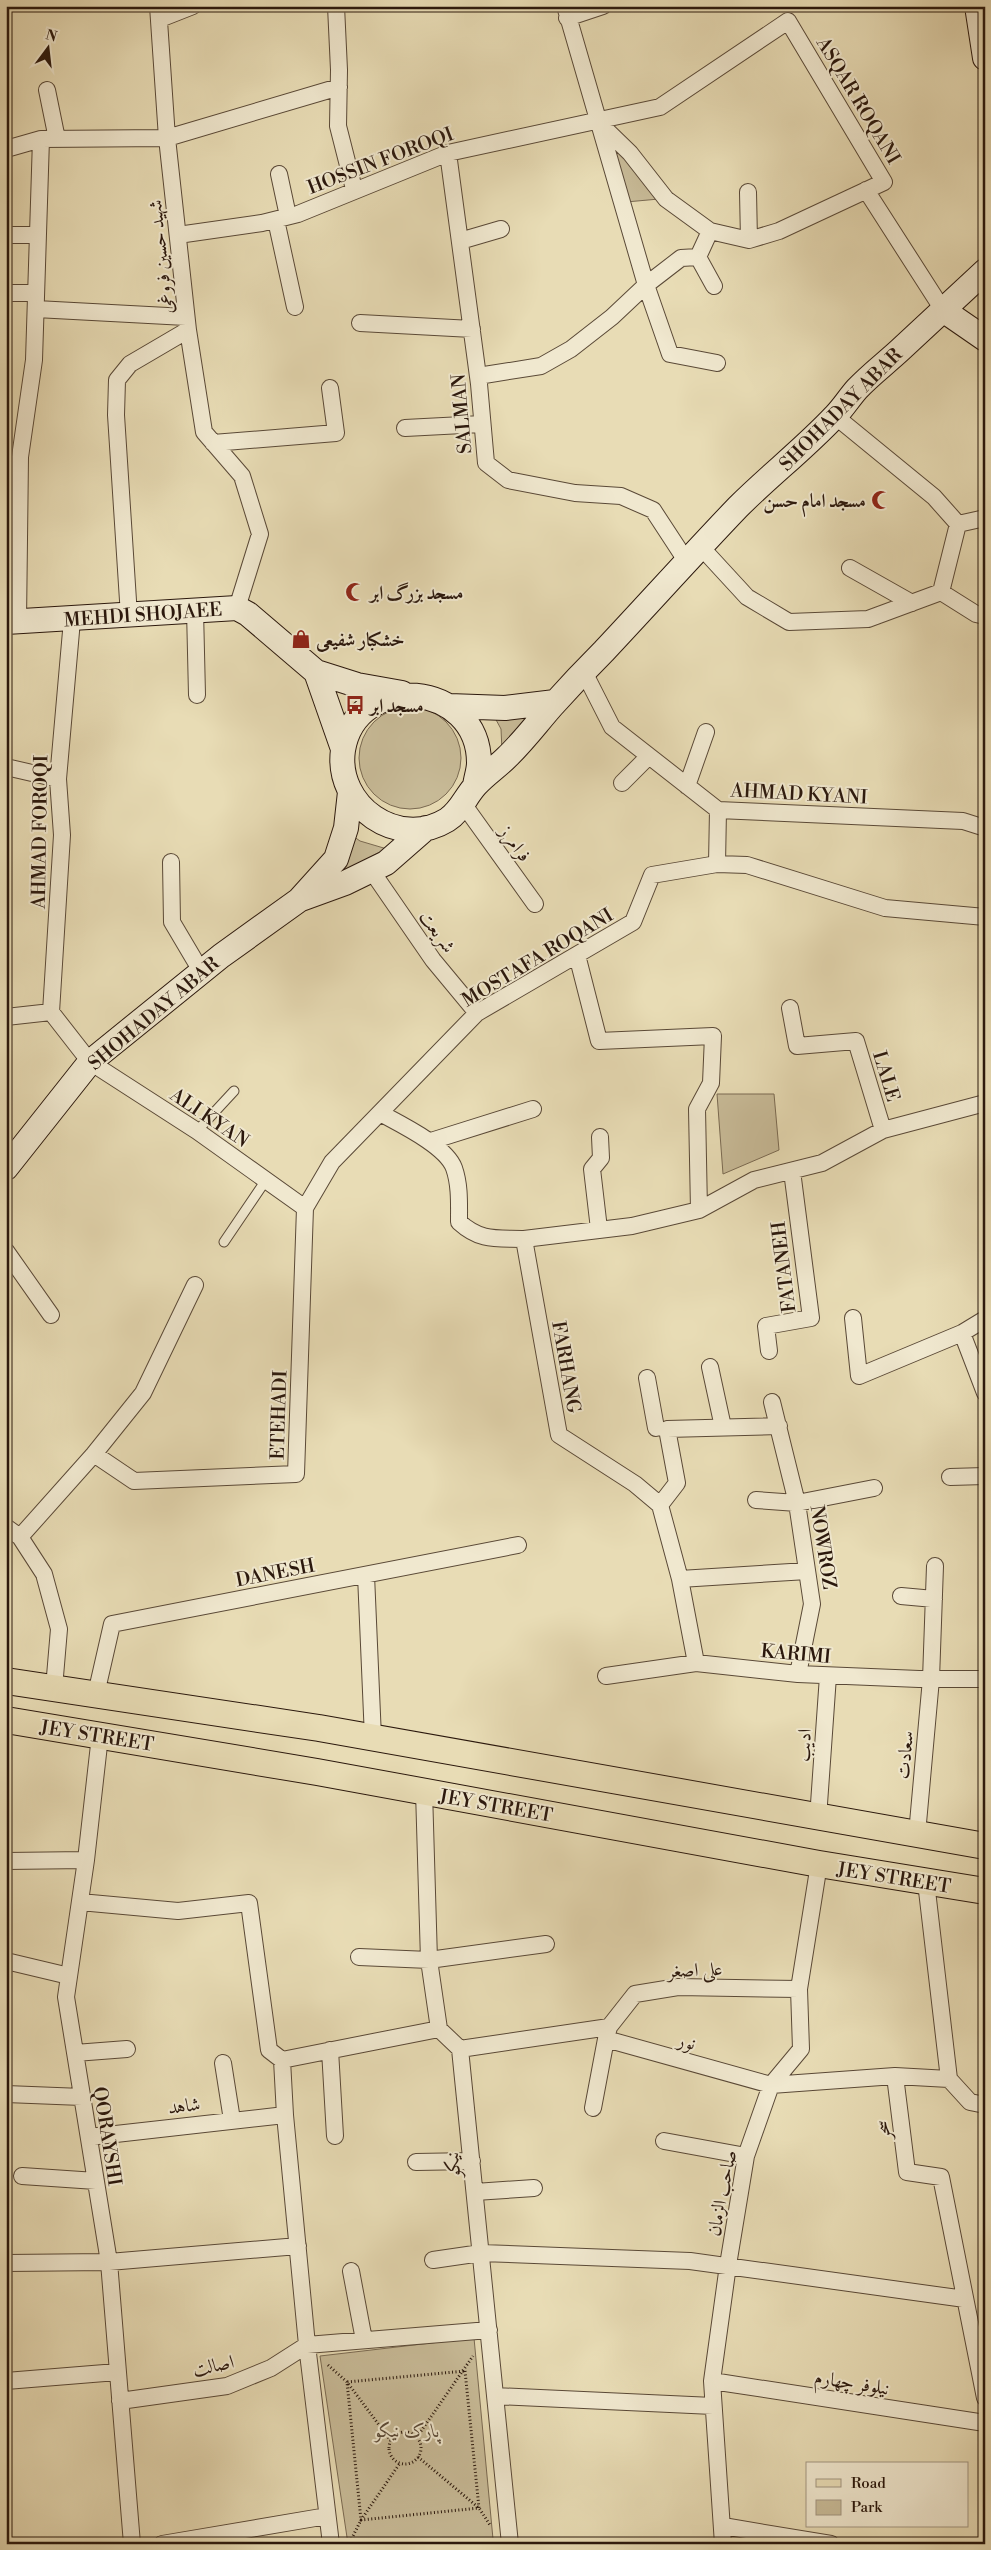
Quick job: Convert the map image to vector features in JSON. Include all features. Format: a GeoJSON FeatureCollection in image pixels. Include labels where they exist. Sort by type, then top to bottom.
{"type":"FeatureCollection","features":[{"type":"Feature","properties":{"kind":"main road","name":"JEY STREET"},"geometry":{"type":"LineString","coordinates":[[6,1681],[372,1738],[985,1846]]}},
{"type":"Feature","properties":{"kind":"main road","name":"JEY STREET"},"geometry":{"type":"LineString","coordinates":[[6,1720],[424,1791],[820,1864],[985,1892]]}},
{"type":"Feature","properties":{"kind":"street"},"geometry":{"type":"LineString","coordinates":[[159,13],[193,6]]}},
{"type":"Feature","properties":{"kind":"street"},"geometry":{"type":"LineString","coordinates":[[336,6],[339,87],[338,126],[354,189]]}},
{"type":"Feature","properties":{"kind":"street"},"geometry":{"type":"LineString","coordinates":[[604,6],[566,12],[596,121],[646,285],[670,354],[718,364]]}},
{"type":"Feature","properties":{"kind":"street"},"geometry":{"type":"LineString","coordinates":[[977,6],[985,58]]}},
{"type":"Feature","properties":{"kind":"street","name":"شهید حسین فروغی"},"geometry":{"type":"LineString","coordinates":[[129,616],[116,415],[117,380],[130,364],[187,323],[167,138],[159,13]]}},
{"type":"Feature","properties":{"kind":"street","name":"ASQAR ROQANI"},"geometry":{"type":"LineString","coordinates":[[596,121],[660,107],[788,21],[884,182],[866,190]]}},
{"type":"Feature","properties":{"kind":"street"},"geometry":{"type":"LineString","coordinates":[[6,149],[41,140],[167,138],[339,87]]}},
{"type":"Feature","properties":{"kind":"street"},"geometry":{"type":"LineString","coordinates":[[47,90],[57,139]]}},
{"type":"Feature","properties":{"kind":"street"},"geometry":{"type":"LineString","coordinates":[[596,121],[630,152],[666,199],[710,230],[749,240],[779,231],[866,190],[942,310],[985,339]]}},
{"type":"Feature","properties":{"kind":"street","name":"HOSSIN FOROQI"},"geometry":{"type":"LineString","coordinates":[[178,234],[282,218],[448,152],[596,121]]}},
{"type":"Feature","properties":{"kind":"street"},"geometry":{"type":"LineString","coordinates":[[12,622],[13,457],[34,360],[41,140]]}},
{"type":"Feature","properties":{"kind":"street","name":"SALMAN"},"geometry":{"type":"LineString","coordinates":[[448,152],[478,376],[486,463],[508,480],[575,494],[621,496],[653,510],[694,555],[747,597],[789,622],[868,619],[941,592]]}},
{"type":"Feature","properties":{"kind":"street"},"geometry":{"type":"LineString","coordinates":[[279,174],[282,218],[295,306]]}},
{"type":"Feature","properties":{"kind":"street"},"geometry":{"type":"LineString","coordinates":[[748,192],[749,240]]}},
{"type":"Feature","properties":{"kind":"street"},"geometry":{"type":"LineString","coordinates":[[460,241],[501,229]]}},
{"type":"Feature","properties":{"kind":"street"},"geometry":{"type":"LineString","coordinates":[[698,257],[710,230]]}},
{"type":"Feature","properties":{"kind":"street"},"geometry":{"type":"LineString","coordinates":[[6,235],[38,235]]}},
{"type":"Feature","properties":{"kind":"street"},"geometry":{"type":"LineString","coordinates":[[478,376],[541,366],[571,349],[612,317],[646,285],[681,258],[698,257]]}},
{"type":"Feature","properties":{"kind":"street"},"geometry":{"type":"LineString","coordinates":[[698,257],[714,286]]}},
{"type":"Feature","properties":{"kind":"street","name":"SHOHADAY ABAR"},"geometry":{"type":"LineString","coordinates":[[469,795],[507,757],[555,702],[740,506],[835,416],[858,389],[985,271]]}},
{"type":"Feature","properties":{"kind":"street"},"geometry":{"type":"LineString","coordinates":[[6,293],[36,301],[187,323],[204,432],[242,476],[260,534],[237,608]]}},
{"type":"Feature","properties":{"kind":"street"},"geometry":{"type":"LineString","coordinates":[[360,323],[472,329]]}},
{"type":"Feature","properties":{"kind":"street"},"geometry":{"type":"LineString","coordinates":[[213,443],[336,433],[330,388]]}},
{"type":"Feature","properties":{"kind":"street"},"geometry":{"type":"LineString","coordinates":[[835,416],[934,497],[958,524]]}},
{"type":"Feature","properties":{"kind":"street"},"geometry":{"type":"LineString","coordinates":[[405,428],[482,424]]}},
{"type":"Feature","properties":{"kind":"street"},"geometry":{"type":"LineString","coordinates":[[958,524],[985,518]]}},
{"type":"Feature","properties":{"kind":"street"},"geometry":{"type":"LineString","coordinates":[[958,524],[941,592],[976,614],[985,616]]}},
{"type":"Feature","properties":{"kind":"street"},"geometry":{"type":"LineString","coordinates":[[850,568],[912,602]]}},
{"type":"Feature","properties":{"kind":"street","name":"MEHDI SHOJAEE"},"geometry":{"type":"LineString","coordinates":[[12,622],[72,620],[237,608],[248,614],[316,672]]}},
{"type":"Feature","properties":{"kind":"street"},"geometry":{"type":"LineString","coordinates":[[195,610],[197,694]]}},
{"type":"Feature","properties":{"kind":"street","name":"AHMAD FOROQI"},"geometry":{"type":"LineString","coordinates":[[51,1012],[62,835],[58,779],[72,620]]}},
{"type":"Feature","properties":{"kind":"street"},"geometry":{"type":"LineString","coordinates":[[316,672],[357,684],[406,694],[429,696],[449,706],[466,721],[476,741],[479,764],[469,795],[446,820],[426,828],[403,830],[381,823],[363,810],[350,792],[343,771],[344,749],[351,728],[366,711],[384,699],[406,694]]}},
{"type":"Feature","properties":{"kind":"street"},"geometry":{"type":"LineString","coordinates":[[316,672],[344,749]]}},
{"type":"Feature","properties":{"kind":"street","name":"AHMAD KYANI"},"geometry":{"type":"LineString","coordinates":[[584,672],[612,727],[718,810],[963,821],[985,828]]}},
{"type":"Feature","properties":{"kind":"street"},"geometry":{"type":"LineString","coordinates":[[449,706],[505,708],[555,702]]}},
{"type":"Feature","properties":{"kind":"street"},"geometry":{"type":"LineString","coordinates":[[687,786],[706,732]]}},
{"type":"Feature","properties":{"kind":"street"},"geometry":{"type":"LineString","coordinates":[[622,783],[649,756]]}},
{"type":"Feature","properties":{"kind":"street"},"geometry":{"type":"LineString","coordinates":[[6,766],[58,779]]}},
{"type":"Feature","properties":{"kind":"street"},"geometry":{"type":"LineString","coordinates":[[299,900],[336,858],[346,828],[350,792]]}},
{"type":"Feature","properties":{"kind":"street","name":"فرامرز"},"geometry":{"type":"LineString","coordinates":[[469,795],[535,904]]}},
{"type":"Feature","properties":{"kind":"street"},"geometry":{"type":"LineString","coordinates":[[717,864],[718,810]]}},
{"type":"Feature","properties":{"kind":"street"},"geometry":{"type":"LineString","coordinates":[[299,900],[345,883],[386,863],[426,828]]}},
{"type":"Feature","properties":{"kind":"street"},"geometry":{"type":"LineString","coordinates":[[171,862],[172,922],[201,971]]}},
{"type":"Feature","properties":{"kind":"street","name":"MOSTAFA ROQANI"},"geometry":{"type":"LineString","coordinates":[[305,1208],[332,1162],[477,1013],[633,922],[652,875],[717,864],[746,865],[885,908],[985,917]]}},
{"type":"Feature","properties":{"kind":"street","name":"شریعت"},"geometry":{"type":"LineString","coordinates":[[371,870],[433,960],[477,1013]]}},
{"type":"Feature","properties":{"kind":"street","name":"SHOHADAY ABAR"},"geometry":{"type":"LineString","coordinates":[[6,1168],[90,1062],[201,971],[299,900]]}},
{"type":"Feature","properties":{"kind":"street"},"geometry":{"type":"LineString","coordinates":[[577,955],[599,1041],[713,1036],[711,1083],[697,1109],[699,1210]]}},
{"type":"Feature","properties":{"kind":"street","name":"LALE"},"geometry":{"type":"LineString","coordinates":[[790,1008],[797,1046],[856,1041],[883,1130]]}},
{"type":"Feature","properties":{"kind":"street"},"geometry":{"type":"LineString","coordinates":[[6,1017],[51,1012],[90,1062]]}},
{"type":"Feature","properties":{"kind":"street","name":"ALI KYAN"},"geometry":{"type":"LineString","coordinates":[[90,1062],[197,1131],[305,1208]]}},
{"type":"Feature","properties":{"kind":"street"},"geometry":{"type":"LineString","coordinates":[[380,1113],[431,1141],[454,1166],[458,1190],[459,1222],[471,1233],[491,1238],[524,1239],[632,1226],[699,1210],[754,1180],[822,1163],[883,1130],[985,1103]]}},
{"type":"Feature","properties":{"kind":"street"},"geometry":{"type":"LineString","coordinates":[[431,1141],[532,1109]]}},
{"type":"Feature","properties":{"kind":"street"},"geometry":{"type":"LineString","coordinates":[[599,1230],[592,1169],[601,1158],[600,1137]]}},
{"type":"Feature","properties":{"kind":"street","name":"FATANEH"},"geometry":{"type":"LineString","coordinates":[[768,1352],[766,1326],[812,1318],[792,1171]]}},
{"type":"Feature","properties":{"kind":"street","name":"ETEHADI"},"geometry":{"type":"LineString","coordinates":[[94,1454],[134,1481],[296,1474],[305,1208]]}},
{"type":"Feature","properties":{"kind":"street","name":"FARHANG"},"geometry":{"type":"LineString","coordinates":[[524,1239],[559,1435],[635,1484],[660,1505]]}},
{"type":"Feature","properties":{"kind":"street"},"geometry":{"type":"LineString","coordinates":[[6,1251],[51,1315]]}},
{"type":"Feature","properties":{"kind":"street"},"geometry":{"type":"LineString","coordinates":[[20,1537],[94,1454],[143,1393],[196,1285]]}},
{"type":"Feature","properties":{"kind":"street"},"geometry":{"type":"LineString","coordinates":[[853,1318],[859,1376],[962,1333],[985,1319]]}},
{"type":"Feature","properties":{"kind":"street"},"geometry":{"type":"LineString","coordinates":[[962,1333],[985,1393]]}},
{"type":"Feature","properties":{"kind":"street"},"geometry":{"type":"LineString","coordinates":[[710,1367],[724,1427]]}},
{"type":"Feature","properties":{"kind":"street"},"geometry":{"type":"LineString","coordinates":[[647,1378],[655,1429],[677,1483],[660,1505],[680,1579],[696,1664]]}},
{"type":"Feature","properties":{"kind":"street","name":"NOWROZ"},"geometry":{"type":"LineString","coordinates":[[772,1402],[797,1503],[812,1604],[798,1674]]}},
{"type":"Feature","properties":{"kind":"street"},"geometry":{"type":"LineString","coordinates":[[655,1429],[779,1426]]}},
{"type":"Feature","properties":{"kind":"street"},"geometry":{"type":"LineString","coordinates":[[950,1477],[985,1476]]}},
{"type":"Feature","properties":{"kind":"street"},"geometry":{"type":"LineString","coordinates":[[756,1500],[797,1503],[874,1488]]}},
{"type":"Feature","properties":{"kind":"street"},"geometry":{"type":"LineString","coordinates":[[6,1527],[20,1537],[44,1574],[59,1629],[54,1688]]}},
{"type":"Feature","properties":{"kind":"street","name":"DANESH"},"geometry":{"type":"LineString","coordinates":[[96,1694],[112,1624],[518,1545]]}},
{"type":"Feature","properties":{"kind":"street","name":"سعادت"},"geometry":{"type":"LineString","coordinates":[[917,1834],[931,1679],[935,1566]]}},
{"type":"Feature","properties":{"kind":"street"},"geometry":{"type":"LineString","coordinates":[[680,1579],[807,1571]]}},
{"type":"Feature","properties":{"kind":"street"},"geometry":{"type":"LineString","coordinates":[[366,1575],[372,1738]]}},
{"type":"Feature","properties":{"kind":"street"},"geometry":{"type":"LineString","coordinates":[[900,1596],[934,1599]]}},
{"type":"Feature","properties":{"kind":"street","name":"KARIMI"},"geometry":{"type":"LineString","coordinates":[[606,1676],[696,1664],[828,1676],[985,1679]]}},
{"type":"Feature","properties":{"kind":"street","name":"ادیب"},"geometry":{"type":"LineString","coordinates":[[818,1818],[828,1676]]}},
{"type":"Feature","properties":{"kind":"street","name":"QORAYSHI"},"geometry":{"type":"LineString","coordinates":[[100,1736],[86,1860],[66,1997],[109,2262],[132,2544]]}},
{"type":"Feature","properties":{"kind":"street"},"geometry":{"type":"LineString","coordinates":[[424,1791],[428,1960],[439,2029],[460,2049],[607,2033],[593,2108]]}},
{"type":"Feature","properties":{"kind":"street"},"geometry":{"type":"LineString","coordinates":[[6,1861],[86,1860]]}},
{"type":"Feature","properties":{"kind":"street","name":"صاحب الزمان"},"geometry":{"type":"LineString","coordinates":[[723,2544],[712,2381],[728,2265],[746,2156],[771,2084],[801,2049],[798,1988],[820,1864]]}},
{"type":"Feature","properties":{"kind":"street"},"geometry":{"type":"LineString","coordinates":[[926,1882],[949,2079],[970,2102],[985,2105]]}},
{"type":"Feature","properties":{"kind":"street"},"geometry":{"type":"LineString","coordinates":[[80,1902],[178,1910],[249,1903],[269,2050],[282,2060],[285,2115],[307,2345],[330,2544]]}},
{"type":"Feature","properties":{"kind":"street"},"geometry":{"type":"LineString","coordinates":[[358,1957],[428,1960],[546,1944]]}},
{"type":"Feature","properties":{"kind":"street"},"geometry":{"type":"LineString","coordinates":[[6,1961],[69,1976]]}},
{"type":"Feature","properties":{"kind":"street","name":"علی اصغر"},"geometry":{"type":"LineString","coordinates":[[607,2033],[635,1994],[678,1987],[798,1988]]}},
{"type":"Feature","properties":{"kind":"street"},"geometry":{"type":"LineString","coordinates":[[282,2060],[439,2029]]}},
{"type":"Feature","properties":{"kind":"street","name":"نور"},"geometry":{"type":"LineString","coordinates":[[607,2033],[771,2084],[895,2076]]}},
{"type":"Feature","properties":{"kind":"street"},"geometry":{"type":"LineString","coordinates":[[75,2053],[128,2049]]}},
{"type":"Feature","properties":{"kind":"street","name":"نیکو"},"geometry":{"type":"LineString","coordinates":[[460,2049],[510,2544]]}},
{"type":"Feature","properties":{"kind":"street"},"geometry":{"type":"LineString","coordinates":[[330,2050],[335,2136]]}},
{"type":"Feature","properties":{"kind":"street"},"geometry":{"type":"LineString","coordinates":[[223,2063],[232,2120]]}},
{"type":"Feature","properties":{"kind":"street"},"geometry":{"type":"LineString","coordinates":[[895,2076],[949,2079]]}},
{"type":"Feature","properties":{"kind":"street","name":"سحر"},"geometry":{"type":"LineString","coordinates":[[895,2076],[907,2172],[941,2177],[985,2398]]}},
{"type":"Feature","properties":{"kind":"street"},"geometry":{"type":"LineString","coordinates":[[6,2094],[82,2097]]}},
{"type":"Feature","properties":{"kind":"street","name":"شاهد"},"geometry":{"type":"LineString","coordinates":[[88,2137],[285,2115]]}},
{"type":"Feature","properties":{"kind":"street"},"geometry":{"type":"LineString","coordinates":[[664,2141],[746,2156]]}},
{"type":"Feature","properties":{"kind":"street"},"geometry":{"type":"LineString","coordinates":[[416,2162],[472,2161]]}},
{"type":"Feature","properties":{"kind":"street"},"geometry":{"type":"LineString","coordinates":[[22,2176],[96,2181]]}},
{"type":"Feature","properties":{"kind":"street"},"geometry":{"type":"LineString","coordinates":[[475,2192],[534,2188]]}},
{"type":"Feature","properties":{"kind":"street"},"geometry":{"type":"LineString","coordinates":[[6,2264],[109,2262],[298,2246]]}},
{"type":"Feature","properties":{"kind":"street"},"geometry":{"type":"LineString","coordinates":[[433,2260],[481,2252],[690,2261],[966,2299]]}},
{"type":"Feature","properties":{"kind":"street"},"geometry":{"type":"LineString","coordinates":[[351,2271],[364,2340]]}},
{"type":"Feature","properties":{"kind":"street"},"geometry":{"type":"LineString","coordinates":[[307,2345],[489,2330]]}},
{"type":"Feature","properties":{"kind":"street","name":"اصالت"},"geometry":{"type":"LineString","coordinates":[[120,2401],[227,2386],[271,2368],[307,2345]]}},
{"type":"Feature","properties":{"kind":"street"},"geometry":{"type":"LineString","coordinates":[[6,2381],[117,2372]]}},
{"type":"Feature","properties":{"kind":"street","name":"نیلوفر چهارم"},"geometry":{"type":"LineString","coordinates":[[712,2381],[985,2423]]}},
{"type":"Feature","properties":{"kind":"street"},"geometry":{"type":"LineString","coordinates":[[495,2396],[713,2406]]}},
{"type":"Feature","properties":{"kind":"street"},"geometry":{"type":"LineString","coordinates":[[162,2544],[327,2516]]}},
{"type":"Feature","properties":{"kind":"street"},"geometry":{"type":"LineString","coordinates":[[723,2526],[831,2544]]}},
{"type":"Feature","properties":{"kind":"lane"},"geometry":{"type":"LineString","coordinates":[[197,1131],[234,1091]]}},
{"type":"Feature","properties":{"kind":"lane"},"geometry":{"type":"LineString","coordinates":[[224,1242],[266,1180]]}},
{"type":"Feature","properties":{"kind":"path"},"geometry":{"type":"LineString","coordinates":[[416,2437],[465,2370],[489,2330]]}},
{"type":"Feature","properties":{"kind":"path"},"geometry":{"type":"LineString","coordinates":[[307,2345],[347,2382],[390,2441],[392,2456],[400,2462],[410,2463],[418,2457],[421,2446],[416,2437],[402,2432],[390,2441]]}},
{"type":"Feature","properties":{"kind":"path"},"geometry":{"type":"LineString","coordinates":[[347,2382],[465,2370]]}},
{"type":"Feature","properties":{"kind":"path"},"geometry":{"type":"LineString","coordinates":[[465,2370],[479,2508]]}},
{"type":"Feature","properties":{"kind":"path"},"geometry":{"type":"LineString","coordinates":[[347,2382],[361,2520]]}},
{"type":"Feature","properties":{"kind":"path"},"geometry":{"type":"LineString","coordinates":[[418,2457],[479,2508],[492,2529]]}},
{"type":"Feature","properties":{"kind":"path"},"geometry":{"type":"LineString","coordinates":[[349,2544],[361,2520],[400,2462]]}},
{"type":"Feature","properties":{"kind":"path"},"geometry":{"type":"LineString","coordinates":[[361,2520],[479,2508]]}},
{"type":"Feature","properties":{"kind":"green space"},"geometry":{"type":"Polygon","coordinates":[[[607,135],[659,199],[626,202],[607,135]]]}},
{"type":"Feature","properties":{"kind":"green space"},"geometry":{"type":"Polygon","coordinates":[[[410,707],[430,711],[446,722],[457,738],[461,758],[457,778],[446,794],[430,805],[410,809],[390,805],[374,794],[363,778],[359,758],[363,738],[374,722],[390,711],[410,707]]]}},
{"type":"Feature","properties":{"kind":"green space"},"geometry":{"type":"Polygon","coordinates":[[[543,710],[502,751],[501,729],[494,716],[543,710]]]}},
{"type":"Feature","properties":{"kind":"green space"},"geometry":{"type":"Polygon","coordinates":[[[350,834],[360,841],[387,849],[328,885],[350,834]]]}},
{"type":"Feature","properties":{"kind":"green space"},"geometry":{"type":"Polygon","coordinates":[[[717,1094],[774,1094],[779,1150],[723,1174],[717,1094]]]}},
{"type":"Feature","properties":{"kind":"green space","name":"پارک نیکو"},"geometry":{"type":"Polygon","coordinates":[[[474,2338],[493,2539],[458,2544],[348,2544],[320,2356],[474,2338]]]}},
{"type":"Feature","properties":{"kind":"place","name":"مسجد امام حسن"},"geometry":{"type":"Point","coordinates":[881,500]}},
{"type":"Feature","properties":{"kind":"place","name":"مسجد بزرگ ابر"},"geometry":{"type":"Point","coordinates":[355,592]}},
{"type":"Feature","properties":{"kind":"place","name":"خشکبار شفیعی"},"geometry":{"type":"Point","coordinates":[301,639]}},
{"type":"Feature","properties":{"kind":"place","name":"مسجد ابر"},"geometry":{"type":"Point","coordinates":[355,705]}}]}
